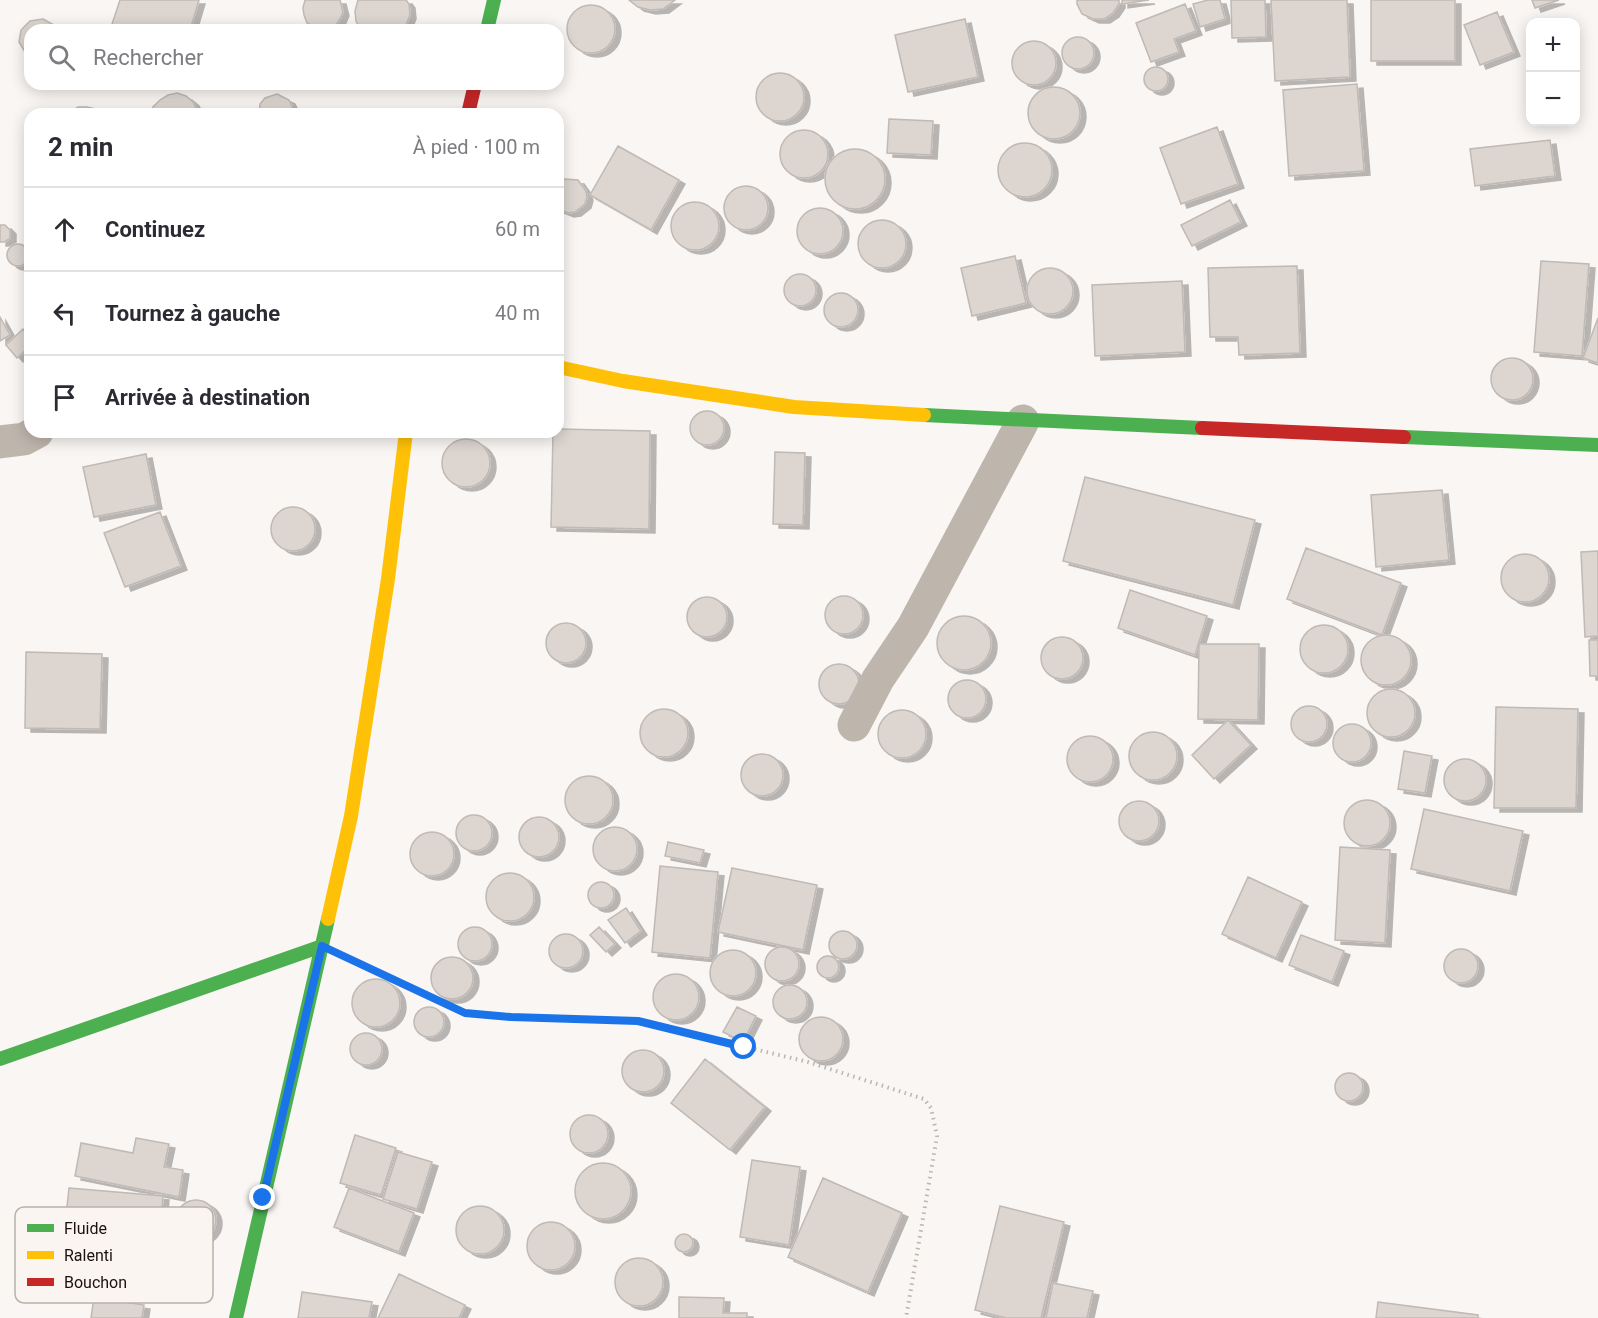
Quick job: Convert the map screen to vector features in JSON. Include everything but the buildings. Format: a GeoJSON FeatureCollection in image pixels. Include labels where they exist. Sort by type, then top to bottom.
{"type":"FeatureCollection","features":[{"type":"Feature","properties":{"kind":"street"},"geometry":{"type":"LineString","coordinates":[[488,24],[494,0]]}},
{"type":"Feature","properties":{"kind":"street"},"geometry":{"type":"LineString","coordinates":[[469,108],[474,90]]}},
{"type":"Feature","properties":{"kind":"street"},"geometry":{"type":"LineString","coordinates":[[564,368],[623,381],[794,407],[1023,421],[1598,445]]}},
{"type":"Feature","properties":{"kind":"street"},"geometry":{"type":"LineString","coordinates":[[854,725],[878,679],[913,627],[1023,421]]}},
{"type":"Feature","properties":{"kind":"street"},"geometry":{"type":"LineString","coordinates":[[0,442],[26,438]]}},
{"type":"Feature","properties":{"kind":"street"},"geometry":{"type":"LineString","coordinates":[[236,1318],[351,816],[388,579],[405,438]]}},
{"type":"Feature","properties":{"kind":"street"},"geometry":{"type":"LineString","coordinates":[[0,1059],[322,946]]}},
{"type":"Feature","properties":{"kind":"path"},"geometry":{"type":"LineString","coordinates":[[322,946],[465,1013],[511,1017],[638,1021],[808,1062],[924,1099],[932,1108],[937,1136],[906,1318]]}},
{"type":"Feature","properties":{"kind":"traffic: fast"},"geometry":{"type":"LineString","coordinates":[[488,24],[494,0]]}},
{"type":"Feature","properties":{"kind":"traffic: fast"},"geometry":{"type":"LineString","coordinates":[[924,415],[1202,428]]}},
{"type":"Feature","properties":{"kind":"traffic: fast"},"geometry":{"type":"LineString","coordinates":[[1404,437],[1598,445]]}},
{"type":"Feature","properties":{"kind":"traffic: fast"},"geometry":{"type":"LineString","coordinates":[[236,1318],[328,919]]}},
{"type":"Feature","properties":{"kind":"traffic: fast"},"geometry":{"type":"LineString","coordinates":[[0,1059],[322,946]]}},
{"type":"Feature","properties":{"kind":"traffic: slow"},"geometry":{"type":"LineString","coordinates":[[564,368],[623,381],[794,407],[924,415]]}},
{"type":"Feature","properties":{"kind":"traffic: slow"},"geometry":{"type":"LineString","coordinates":[[328,919],[351,816],[388,579],[405,438]]}},
{"type":"Feature","properties":{"kind":"traffic: jam"},"geometry":{"type":"LineString","coordinates":[[469,108],[474,90]]}},
{"type":"Feature","properties":{"kind":"traffic: jam"},"geometry":{"type":"LineString","coordinates":[[1202,428],[1404,437]]}},
{"type":"Feature","properties":{"kind":"route"},"geometry":{"type":"LineString","coordinates":[[263,1198],[322,946],[465,1013],[511,1017],[638,1021],[744,1047]]}}]}
